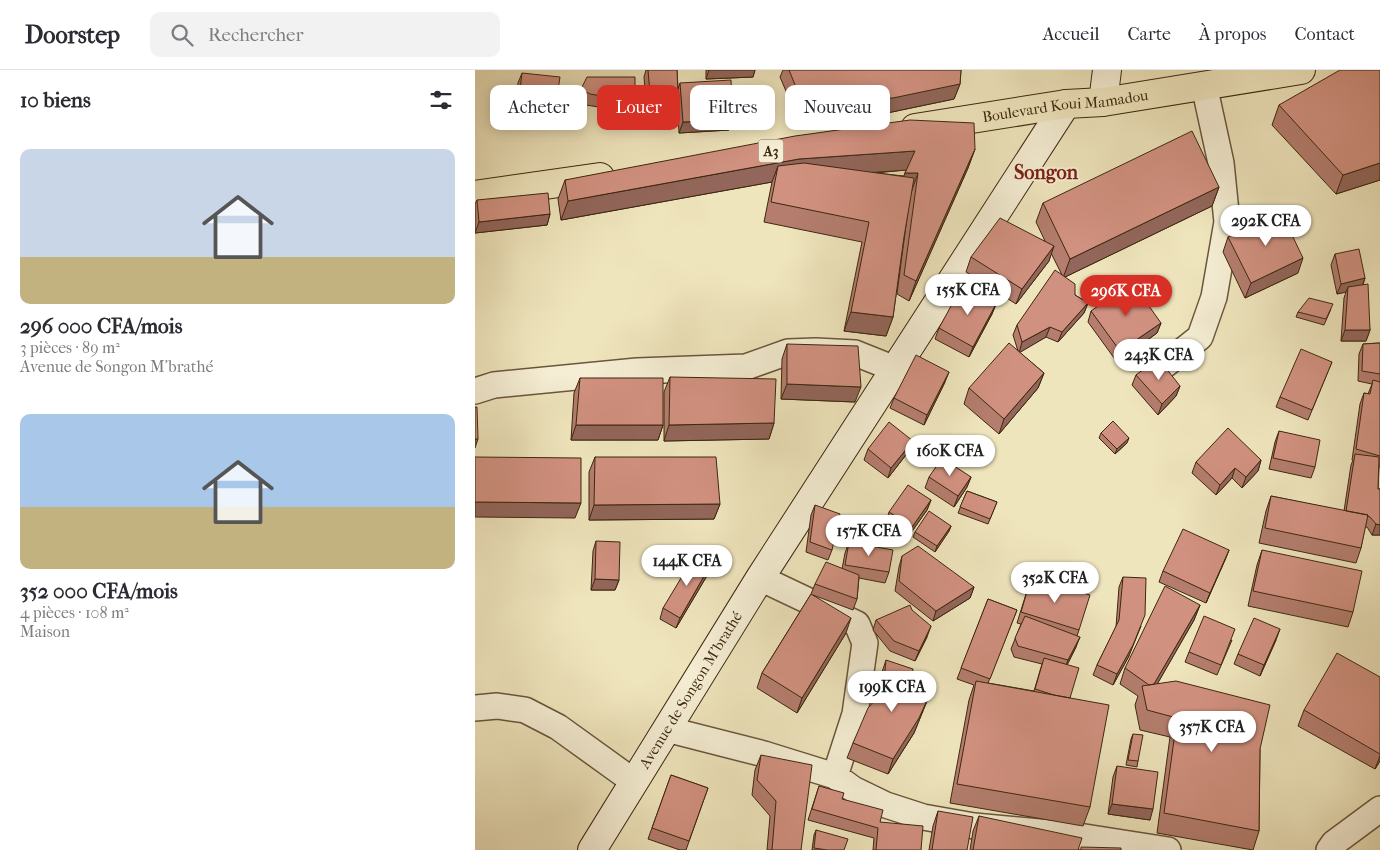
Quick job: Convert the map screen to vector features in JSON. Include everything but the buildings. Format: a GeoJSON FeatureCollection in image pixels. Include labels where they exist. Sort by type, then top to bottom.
{"type":"FeatureCollection","features":[{"type":"Feature","properties":{"kind":"main road","name":"Boulevard Koui Mamadou"},"geometry":{"type":"LineString","coordinates":[[890,132],[1066,104],[1103,102],[1301,70]]}},
{"type":"Feature","properties":{"kind":"main road"},"geometry":{"type":"LineString","coordinates":[[475,195],[625,173]]}},
{"type":"Feature","properties":{"kind":"street"},"geometry":{"type":"LineString","coordinates":[[1103,102],[1107,70]]}},
{"type":"Feature","properties":{"kind":"street"},"geometry":{"type":"LineString","coordinates":[[1161,368],[1200,337],[1214,297],[1227,222],[1221,163],[1204,85]]}},
{"type":"Feature","properties":{"kind":"street","name":"Avenue de Songon M'brathé"},"geometry":{"type":"LineString","coordinates":[[592,850],[760,578],[1066,104]]}},
{"type":"Feature","properties":{"kind":"street"},"geometry":{"type":"LineString","coordinates":[[475,391],[494,385],[637,371],[746,367],[789,352],[816,351],[855,354],[895,369]]}},
{"type":"Feature","properties":{"kind":"street"},"geometry":{"type":"LineString","coordinates":[[760,578],[857,624],[865,643],[855,714],[835,776]]}},
{"type":"Feature","properties":{"kind":"street"},"geometry":{"type":"LineString","coordinates":[[475,708],[497,706],[525,710],[558,727],[633,781]]}},
{"type":"Feature","properties":{"kind":"street"},"geometry":{"type":"LineString","coordinates":[[666,729],[764,754],[835,776],[853,789],[886,805],[923,818],[974,826],[1073,835],[1169,850]]}},
{"type":"Feature","properties":{"kind":"street"},"geometry":{"type":"LineString","coordinates":[[1329,850],[1334,843],[1376,816]]}},
{"type":"Feature","properties":{"kind":"district","name":"Songon"},"geometry":{"type":"Point","coordinates":[1046,172]}}]}
